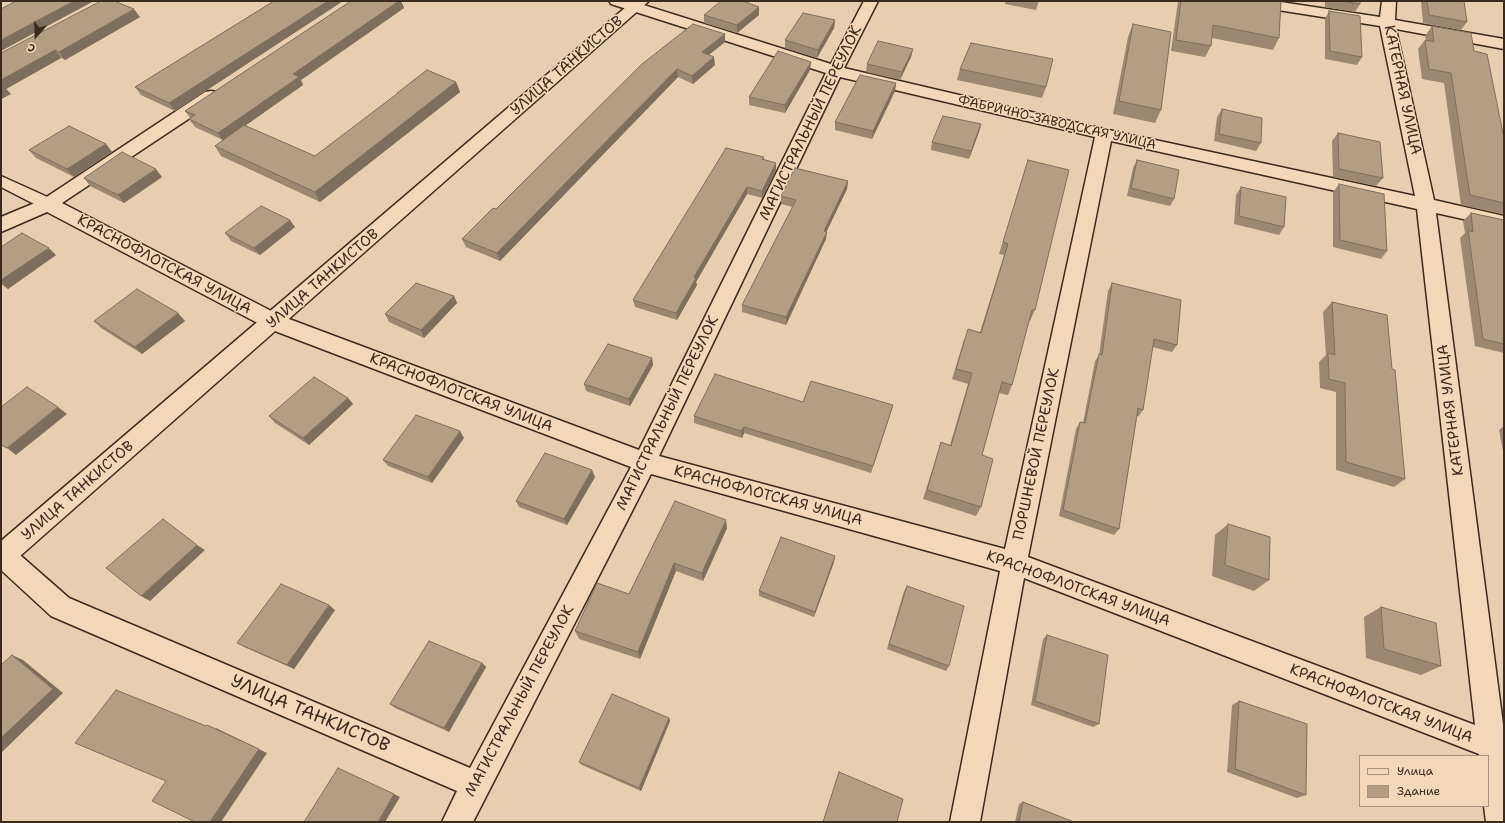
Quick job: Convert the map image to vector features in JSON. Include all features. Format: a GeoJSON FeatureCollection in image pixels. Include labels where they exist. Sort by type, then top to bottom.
{"type":"FeatureCollection","features":[{"type":"Feature","properties":{"kind":"street","name":"ФАБРИЧНО-ЗАВОДСКАЯ УЛИЦА"},"geometry":{"type":"LineString","coordinates":[[616,1],[639,4],[835,70],[1104,134],[1504,222]]}},
{"type":"Feature","properties":{"kind":"street","name":"МАГИСТРАЛЬНЫЙ ПЕРЕУЛОК"},"geometry":{"type":"LineString","coordinates":[[457,822],[645,462],[835,70],[871,1]]}},
{"type":"Feature","properties":{"kind":"street"},"geometry":{"type":"LineString","coordinates":[[1246,1],[1387,23],[1504,44]]}},
{"type":"Feature","properties":{"kind":"street","name":"КАТЕРНАЯ УЛИЦА"},"geometry":{"type":"LineString","coordinates":[[1389,1],[1387,23],[1426,205],[1498,748],[1501,822]]}},
{"type":"Feature","properties":{"kind":"street","name":"УЛИЦА ТАНКИСТОВ"},"geometry":{"type":"LineString","coordinates":[[476,785],[60,606],[2,557],[639,4]]}},
{"type":"Feature","properties":{"kind":"street"},"geometry":{"type":"LineString","coordinates":[[1,225],[48,204],[225,87]]}},
{"type":"Feature","properties":{"kind":"street","name":"ПОРШНЕВОЙ ПЕРЕУЛОК"},"geometry":{"type":"LineString","coordinates":[[965,822],[1014,563],[1104,134]]}},
{"type":"Feature","properties":{"kind":"street","name":"КРАСНОФЛОТСКАЯ УЛИЦА"},"geometry":{"type":"LineString","coordinates":[[48,204],[274,322],[645,462],[1014,563],[1498,748]]}},
{"type":"Feature","properties":{"kind":"lane"},"geometry":{"type":"LineString","coordinates":[[1,181],[48,204]]}},
{"type":"Feature","properties":{"kind":"building"},"geometry":{"type":"Polygon","coordinates":[[[16,1],[74,1],[1,40],[1,9],[16,1]]]}},
{"type":"Feature","properties":{"kind":"building"},"geometry":{"type":"Polygon","coordinates":[[[101,1],[114,1],[134,9],[59,52],[55,50],[1,80],[1,53],[101,1]]]}},
{"type":"Feature","properties":{"kind":"building"},"geometry":{"type":"Polygon","coordinates":[[[274,1],[328,1],[169,103],[135,87],[274,1]]]}},
{"type":"Feature","properties":{"kind":"building"},"geometry":{"type":"Polygon","coordinates":[[[351,1],[399,1],[293,74],[299,77],[218,133],[189,119],[195,115],[185,111],[351,1]]]}},
{"type":"Feature","properties":{"kind":"building"},"geometry":{"type":"Polygon","coordinates":[[[721,1],[743,1],[759,7],[737,25],[704,15],[721,1]]]}},
{"type":"Feature","properties":{"kind":"building"},"geometry":{"type":"Polygon","coordinates":[[[1181,1],[1281,1],[1279,38],[1213,25],[1211,46],[1176,40],[1181,1]]]}},
{"type":"Feature","properties":{"kind":"building"},"geometry":{"type":"Polygon","coordinates":[[[1342,1],[1360,1],[1360,4],[1342,1]]]}},
{"type":"Feature","properties":{"kind":"building"},"geometry":{"type":"Polygon","coordinates":[[[1427,1],[1464,1],[1467,22],[1429,15],[1427,1]]]}},
{"type":"Feature","properties":{"kind":"building"},"geometry":{"type":"Polygon","coordinates":[[[1329,11],[1360,16],[1362,57],[1330,51],[1329,11]]]}},
{"type":"Feature","properties":{"kind":"building"},"geometry":{"type":"Polygon","coordinates":[[[803,13],[835,20],[818,50],[785,40],[803,13]]]}},
{"type":"Feature","properties":{"kind":"building"},"geometry":{"type":"Polygon","coordinates":[[[693,24],[725,34],[702,52],[714,57],[692,76],[677,69],[497,253],[462,239],[493,208],[496,209],[642,64],[693,24]]]}},
{"type":"Feature","properties":{"kind":"building"},"geometry":{"type":"Polygon","coordinates":[[[1133,24],[1171,32],[1161,110],[1119,101],[1133,24]]]}},
{"type":"Feature","properties":{"kind":"building"},"geometry":{"type":"Polygon","coordinates":[[[1432,26],[1471,33],[1474,51],[1487,54],[1504,138],[1504,203],[1470,195],[1451,73],[1429,69],[1425,40],[1434,42],[1432,26]]]}},
{"type":"Feature","properties":{"kind":"building"},"geometry":{"type":"Polygon","coordinates":[[[878,41],[913,49],[902,72],[867,64],[878,41]]]}},
{"type":"Feature","properties":{"kind":"building"},"geometry":{"type":"Polygon","coordinates":[[[971,43],[1053,59],[1046,87],[960,69],[971,43]]]}},
{"type":"Feature","properties":{"kind":"building"},"geometry":{"type":"Polygon","coordinates":[[[778,51],[811,62],[785,105],[749,97],[778,51]]]}},
{"type":"Feature","properties":{"kind":"building"},"geometry":{"type":"Polygon","coordinates":[[[427,70],[456,82],[315,192],[215,146],[244,125],[315,156],[427,70]]]}},
{"type":"Feature","properties":{"kind":"building"},"geometry":{"type":"Polygon","coordinates":[[[860,75],[896,83],[873,131],[835,122],[860,75]]]}},
{"type":"Feature","properties":{"kind":"building"},"geometry":{"type":"Polygon","coordinates":[[[1222,109],[1262,118],[1261,143],[1219,134],[1222,109]]]}},
{"type":"Feature","properties":{"kind":"building"},"geometry":{"type":"Polygon","coordinates":[[[943,116],[981,124],[971,151],[932,142],[943,116]]]}},
{"type":"Feature","properties":{"kind":"building"},"geometry":{"type":"Polygon","coordinates":[[[69,126],[106,144],[67,169],[29,150],[69,126]]]}},
{"type":"Feature","properties":{"kind":"building"},"geometry":{"type":"Polygon","coordinates":[[[1338,133],[1380,142],[1383,178],[1339,169],[1338,133]]]}},
{"type":"Feature","properties":{"kind":"building"},"geometry":{"type":"Polygon","coordinates":[[[726,148],[764,157],[762,159],[776,163],[762,191],[747,187],[694,277],[696,278],[676,313],[633,300],[726,148]]]}},
{"type":"Feature","properties":{"kind":"building"},"geometry":{"type":"Polygon","coordinates":[[[122,152],[156,169],[118,195],[84,178],[122,152]]]}},
{"type":"Feature","properties":{"kind":"building"},"geometry":{"type":"Polygon","coordinates":[[[1028,160],[1069,170],[1035,310],[1032,310],[1012,385],[1002,382],[982,455],[993,459],[981,507],[927,490],[941,442],[951,446],[972,373],[956,369],[968,329],[981,333],[1008,244],[1003,242],[1028,160]]]}},
{"type":"Feature","properties":{"kind":"building"},"geometry":{"type":"Polygon","coordinates":[[[1137,160],[1179,170],[1174,199],[1131,188],[1137,160]]]}},
{"type":"Feature","properties":{"kind":"building"},"geometry":{"type":"Polygon","coordinates":[[[795,168],[848,181],[824,231],[827,232],[786,317],[742,305],[796,200],[781,196],[795,168]]]}},
{"type":"Feature","properties":{"kind":"building"},"geometry":{"type":"Polygon","coordinates":[[[1339,184],[1384,194],[1387,251],[1340,240],[1339,184]]]}},
{"type":"Feature","properties":{"kind":"building"},"geometry":{"type":"Polygon","coordinates":[[[1241,187],[1286,197],[1284,227],[1239,216],[1241,187]]]}},
{"type":"Feature","properties":{"kind":"building"},"geometry":{"type":"Polygon","coordinates":[[[261,206],[290,220],[254,248],[225,233],[261,206]]]}},
{"type":"Feature","properties":{"kind":"building"},"geometry":{"type":"Polygon","coordinates":[[[1471,213],[1504,220],[1504,344],[1483,339],[1468,230],[1473,232],[1471,213]]]}},
{"type":"Feature","properties":{"kind":"building"},"geometry":{"type":"Polygon","coordinates":[[[22,233],[49,248],[1,280],[1,247],[22,233]]]}},
{"type":"Feature","properties":{"kind":"building"},"geometry":{"type":"Polygon","coordinates":[[[416,283],[454,296],[421,330],[385,314],[416,283]]]}},
{"type":"Feature","properties":{"kind":"building"},"geometry":{"type":"Polygon","coordinates":[[[1112,283],[1181,300],[1177,345],[1154,339],[1143,410],[1138,408],[1119,529],[1063,510],[1080,422],[1085,423],[1099,354],[1102,355],[1112,283]]]}},
{"type":"Feature","properties":{"kind":"building"},"geometry":{"type":"Polygon","coordinates":[[[137,289],[178,313],[135,347],[94,321],[137,289]]]}},
{"type":"Feature","properties":{"kind":"building"},"geometry":{"type":"Polygon","coordinates":[[[1332,302],[1387,315],[1392,369],[1395,370],[1405,479],[1346,462],[1345,383],[1329,379],[1328,353],[1335,355],[1332,302]]]}},
{"type":"Feature","properties":{"kind":"building"},"geometry":{"type":"Polygon","coordinates":[[[608,344],[652,358],[629,399],[584,384],[608,344]]]}},
{"type":"Feature","properties":{"kind":"building"},"geometry":{"type":"Polygon","coordinates":[[[715,374],[803,402],[811,381],[893,405],[873,466],[744,427],[741,431],[694,416],[715,374]]]}},
{"type":"Feature","properties":{"kind":"building"},"geometry":{"type":"Polygon","coordinates":[[[314,377],[348,398],[303,438],[269,416],[314,377]]]}},
{"type":"Feature","properties":{"kind":"building"},"geometry":{"type":"Polygon","coordinates":[[[27,387],[58,407],[7,448],[1,445],[1,407],[27,387]]]}},
{"type":"Feature","properties":{"kind":"building"},"geometry":{"type":"Polygon","coordinates":[[[416,415],[460,431],[428,477],[383,460],[416,415]]]}},
{"type":"Feature","properties":{"kind":"building"},"geometry":{"type":"Polygon","coordinates":[[[545,453],[592,470],[564,519],[516,501],[545,453]]]}},
{"type":"Feature","properties":{"kind":"building"},"geometry":{"type":"Polygon","coordinates":[[[675,501],[726,520],[702,573],[674,563],[638,652],[575,631],[597,583],[629,594],[675,501]]]}},
{"type":"Feature","properties":{"kind":"building"},"geometry":{"type":"Polygon","coordinates":[[[163,519],[197,545],[141,596],[106,568],[163,519]]]}},
{"type":"Feature","properties":{"kind":"building"},"geometry":{"type":"Polygon","coordinates":[[[1228,524],[1270,537],[1269,580],[1225,565],[1228,524]]]}},
{"type":"Feature","properties":{"kind":"building"},"geometry":{"type":"Polygon","coordinates":[[[781,537],[835,556],[815,612],[759,591],[781,537]]]}},
{"type":"Feature","properties":{"kind":"building"},"geometry":{"type":"Polygon","coordinates":[[[281,584],[329,605],[287,665],[237,643],[281,584]]]}},
{"type":"Feature","properties":{"kind":"building"},"geometry":{"type":"Polygon","coordinates":[[[907,586],[964,606],[949,666],[889,644],[907,586]]]}},
{"type":"Feature","properties":{"kind":"building"},"geometry":{"type":"Polygon","coordinates":[[[1381,607],[1436,623],[1441,666],[1384,649],[1381,607]]]}},
{"type":"Feature","properties":{"kind":"building"},"geometry":{"type":"Polygon","coordinates":[[[1047,635],[1108,655],[1099,724],[1035,701],[1047,635]]]}},
{"type":"Feature","properties":{"kind":"building"},"geometry":{"type":"Polygon","coordinates":[[[429,641],[482,663],[444,728],[390,704],[429,641]]]}},
{"type":"Feature","properties":{"kind":"building"},"geometry":{"type":"Polygon","coordinates":[[[12,655],[53,689],[1,738],[1,665],[12,655]]]}},
{"type":"Feature","properties":{"kind":"building"},"geometry":{"type":"Polygon","coordinates":[[[116,690],[206,726],[207,725],[259,749],[210,822],[195,822],[152,801],[166,781],[75,743],[116,690]]]}},
{"type":"Feature","properties":{"kind":"building"},"geometry":{"type":"Polygon","coordinates":[[[612,694],[669,718],[639,788],[579,762],[612,694]]]}},
{"type":"Feature","properties":{"kind":"building"},"geometry":{"type":"Polygon","coordinates":[[[1239,701],[1307,724],[1306,795],[1235,769],[1239,701]]]}},
{"type":"Feature","properties":{"kind":"building"},"geometry":{"type":"Polygon","coordinates":[[[338,768],[394,794],[378,822],[304,822],[338,768]]]}},
{"type":"Feature","properties":{"kind":"building"},"geometry":{"type":"Polygon","coordinates":[[[839,772],[903,799],[897,822],[823,822],[839,772]]]}},
{"type":"Feature","properties":{"kind":"building"},"geometry":{"type":"Polygon","coordinates":[[[1023,802],[1074,822],[1019,822],[1023,802]]]}}]}
